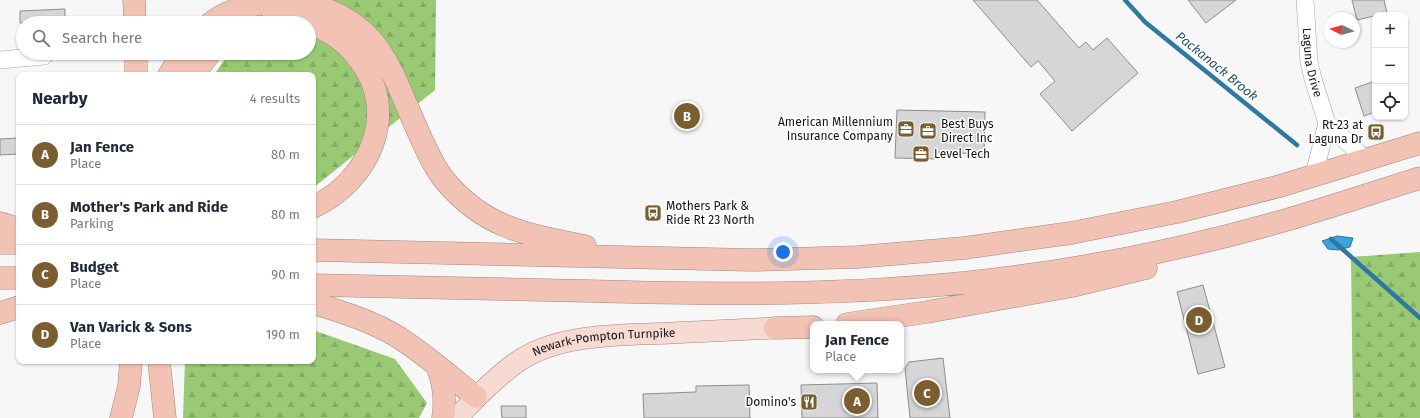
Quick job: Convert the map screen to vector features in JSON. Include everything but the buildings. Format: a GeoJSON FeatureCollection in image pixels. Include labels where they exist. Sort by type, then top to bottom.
{"type":"FeatureCollection","features":[{"type":"Feature","properties":{"kind":"highway"},"geometry":{"type":"LineString","coordinates":[[134,0],[135,16]]}},
{"type":"Feature","properties":{"kind":"highway"},"geometry":{"type":"LineString","coordinates":[[225,16],[240,8],[280,1],[311,4],[337,13],[360,28],[380,50],[389,65],[429,156],[446,182],[469,204],[497,223],[515,231],[643,258]]}},
{"type":"Feature","properties":{"kind":"highway"},"geometry":{"type":"LineString","coordinates":[[316,27],[330,33],[348,46],[363,64],[374,87],[379,111],[378,127],[369,155],[351,179],[330,197],[316,205]]}},
{"type":"Feature","properties":{"kind":"highway"},"geometry":{"type":"LineString","coordinates":[[136,60],[136,72]]}},
{"type":"Feature","properties":{"kind":"highway"},"geometry":{"type":"LineString","coordinates":[[171,72],[178,60]]}},
{"type":"Feature","properties":{"kind":"highway"},"geometry":{"type":"LineString","coordinates":[[195,72],[205,60]]}},
{"type":"Feature","properties":{"kind":"highway"},"geometry":{"type":"LineString","coordinates":[[316,250],[643,258],[814,259],[858,257],[964,248],[1123,224],[1227,200],[1314,176],[1420,143]]}},
{"type":"Feature","properties":{"kind":"highway"},"geometry":{"type":"LineString","coordinates":[[316,285],[752,294],[860,292],[922,287],[1029,275],[1128,258],[1235,234],[1287,220],[1420,178]]}},
{"type":"Feature","properties":{"kind":"highway"},"geometry":{"type":"LineString","coordinates":[[0,223],[16,228]]}},
{"type":"Feature","properties":{"kind":"highway"},"geometry":{"type":"LineString","coordinates":[[867,321],[927,312],[1114,277],[1183,256],[1235,234]]}},
{"type":"Feature","properties":{"kind":"highway"},"geometry":{"type":"LineString","coordinates":[[0,243],[16,243]]}},
{"type":"Feature","properties":{"kind":"highway"},"geometry":{"type":"LineString","coordinates":[[0,278],[16,278]]}},
{"type":"Feature","properties":{"kind":"highway"},"geometry":{"type":"LineString","coordinates":[[316,304],[359,318],[398,337],[476,398]]}},
{"type":"Feature","properties":{"kind":"highway"},"geometry":{"type":"LineString","coordinates":[[0,313],[16,308]]}},
{"type":"Feature","properties":{"kind":"highway"},"geometry":{"type":"LineString","coordinates":[[775,328],[810,326]]}},
{"type":"Feature","properties":{"kind":"highway"},"geometry":{"type":"LineString","coordinates":[[121,418],[133,364]]}},
{"type":"Feature","properties":{"kind":"highway"},"geometry":{"type":"LineString","coordinates":[[132,418],[133,364]]}},
{"type":"Feature","properties":{"kind":"highway"},"geometry":{"type":"LineString","coordinates":[[149,418],[153,364]]}},
{"type":"Feature","properties":{"kind":"highway"},"geometry":{"type":"LineString","coordinates":[[160,364],[165,418]]}},
{"type":"Feature","properties":{"kind":"highway"},"geometry":{"type":"LineString","coordinates":[[437,366],[444,384],[443,418]]}},
{"type":"Feature","properties":{"kind":"main road","name":"Newark-Pompton Turnpike"},"geometry":{"type":"LineString","coordinates":[[457,418],[476,398],[520,360],[539,350],[559,343],[608,336],[775,328]]}},
{"type":"Feature","properties":{"kind":"street","name":"Laguna Drive"},"geometry":{"type":"LineString","coordinates":[[1305,0],[1309,62],[1313,79],[1328,123],[1366,160]]}},
{"type":"Feature","properties":{"kind":"street"},"geometry":{"type":"LineString","coordinates":[[0,60],[16,59]]}},
{"type":"Feature","properties":{"kind":"street"},"geometry":{"type":"LineString","coordinates":[[1314,176],[1328,123]]}},
{"type":"Feature","properties":{"kind":"green space"},"geometry":{"type":"Polygon","coordinates":[[[312,0],[436,0],[435,90],[316,186],[316,72],[216,72],[224,60],[316,60],[316,16],[310,16],[312,0]]]}},
{"type":"Feature","properties":{"kind":"green space"},"geometry":{"type":"Polygon","coordinates":[[[1420,252],[1420,418],[1353,418],[1351,257],[1420,252]]]}},
{"type":"Feature","properties":{"kind":"green space"},"geometry":{"type":"Polygon","coordinates":[[[316,331],[395,359],[427,403],[419,418],[183,418],[185,364],[316,364],[316,331]]]}},
{"type":"Feature","properties":{"kind":"water"},"geometry":{"type":"Polygon","coordinates":[[[1337,236],[1353,238],[1350,247],[1338,250],[1328,249],[1322,241],[1337,236]]]}},
{"type":"Feature","properties":{"kind":"waterway","name":"Packanack Brook"},"geometry":{"type":"LineString","coordinates":[[1125,0],[1145,22],[1297,145]]}},
{"type":"Feature","properties":{"kind":"waterway","name":"Packanack Brook"},"geometry":{"type":"LineString","coordinates":[[1331,239],[1420,318]]}},
{"type":"Feature","properties":{"kind":"place","name":"Mother's Park and Ride"},"geometry":{"type":"Point","coordinates":[687,116]}},
{"type":"Feature","properties":{"kind":"place","name":"American Millennium Insurance Company"},"geometry":{"type":"Point","coordinates":[906,129]}},
{"type":"Feature","properties":{"kind":"place","name":"Best Buys Direct Inc"},"geometry":{"type":"Point","coordinates":[928,131]}},
{"type":"Feature","properties":{"kind":"place","name":"Rt-23 at Laguna Dr"},"geometry":{"type":"Point","coordinates":[1376,132]}},
{"type":"Feature","properties":{"kind":"place","name":"Level Tech"},"geometry":{"type":"Point","coordinates":[921,154]}},
{"type":"Feature","properties":{"kind":"place","name":"Mothers Park & Ride Rt 23 North"},"geometry":{"type":"Point","coordinates":[653,213]}},
{"type":"Feature","properties":{"kind":"place","name":"Van Varick & Sons"},"geometry":{"type":"Point","coordinates":[1199,320]}},
{"type":"Feature","properties":{"kind":"place","name":"Budget"},"geometry":{"type":"Point","coordinates":[927,393]}},
{"type":"Feature","properties":{"kind":"place","name":"Jan Fence"},"geometry":{"type":"Point","coordinates":[857,401]}},
{"type":"Feature","properties":{"kind":"place","name":"Domino's"},"geometry":{"type":"Point","coordinates":[809,402]}}]}
